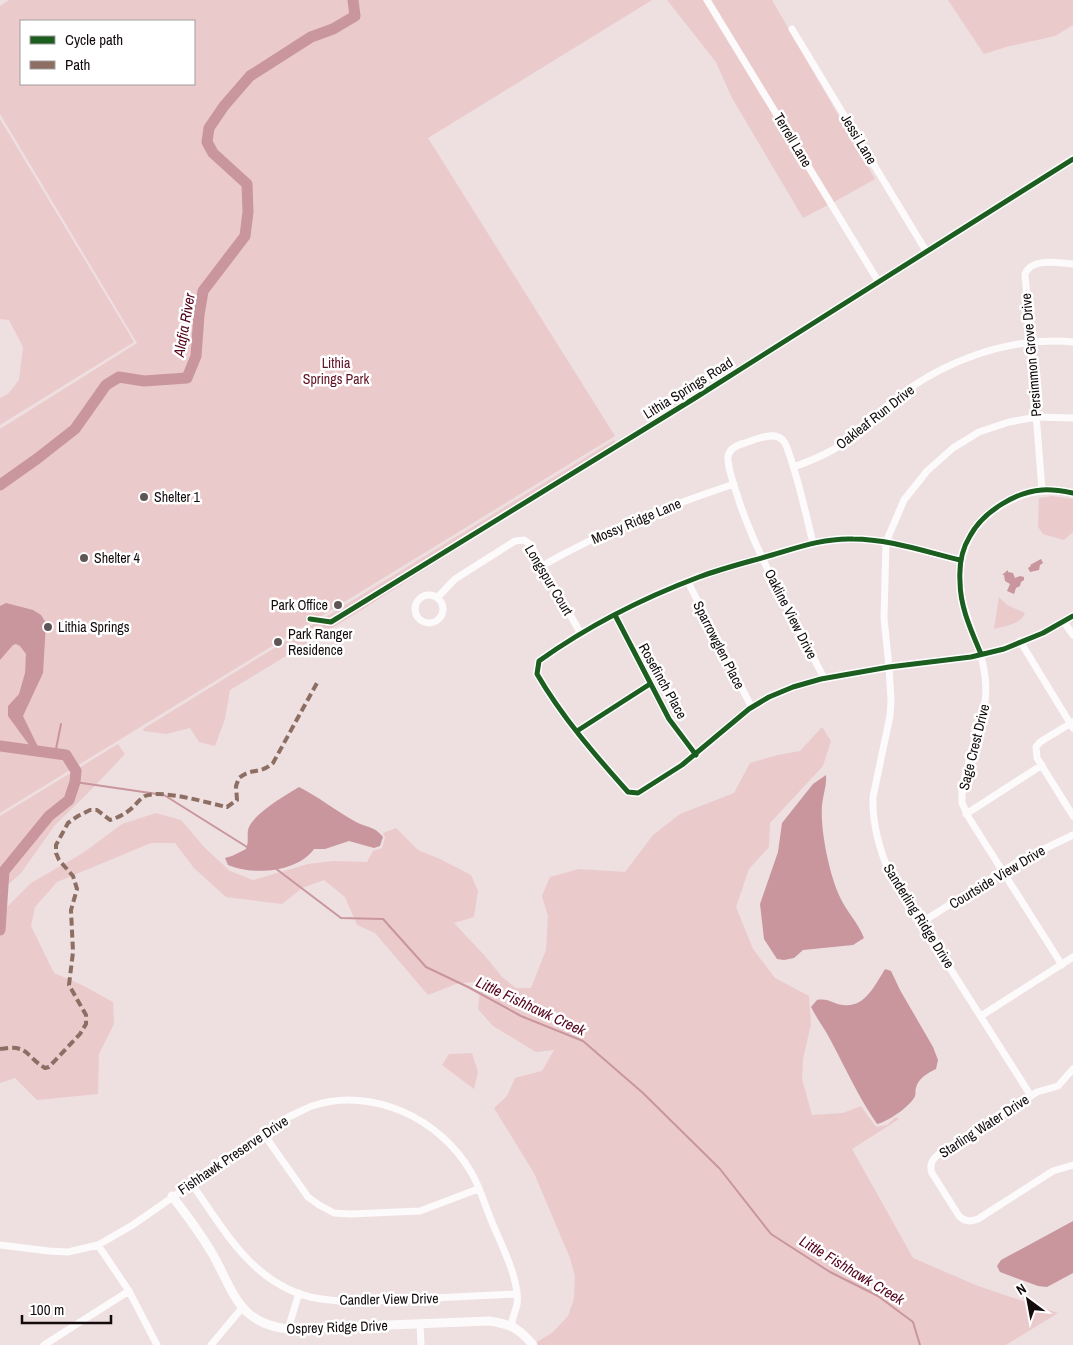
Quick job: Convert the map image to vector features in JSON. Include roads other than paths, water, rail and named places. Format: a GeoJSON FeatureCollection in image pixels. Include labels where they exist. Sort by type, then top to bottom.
{"type":"FeatureCollection","features":[{"type":"Feature","properties":{"kind":"street","name":"Terrell Lane"},"geometry":{"type":"LineString","coordinates":[[707,0],[878,281]]}},
{"type":"Feature","properties":{"kind":"street","name":"Jessi Lane"},"geometry":{"type":"LineString","coordinates":[[792,29],[926,251]]}},
{"type":"Feature","properties":{"kind":"street","name":"Lithia Springs Road"},"geometry":{"type":"LineString","coordinates":[[310,620],[330,622],[694,398],[1073,159]]}},
{"type":"Feature","properties":{"kind":"street","name":"Persimmon Grove Drive"},"geometry":{"type":"LineString","coordinates":[[1042,490],[1024,283],[1025,274],[1027,268],[1034,263],[1073,264]]}},
{"type":"Feature","properties":{"kind":"street","name":"Oakleaf Run Drive"},"geometry":{"type":"LineString","coordinates":[[793,467],[822,456],[843,444],[868,426],[893,401],[916,384],[946,367],[982,353],[1014,345],[1073,342]]}},
{"type":"Feature","properties":{"kind":"street","name":"Sanderling Ridge Drive"},"geometry":{"type":"LineString","coordinates":[[1031,1096],[889,872],[880,848],[872,810],[878,768],[890,716],[891,701],[884,618],[886,542],[904,500],[927,471],[952,448],[979,432],[1008,422],[1036,417],[1073,418]]}},
{"type":"Feature","properties":{"kind":"street","name":"Oakline View Drive"},"geometry":{"type":"LineString","coordinates":[[813,544],[793,467],[784,441],[780,437],[771,436],[743,444],[730,451],[728,459],[734,484],[762,557],[824,678]]}},
{"type":"Feature","properties":{"kind":"street","name":"Mossy Ridge Lane"},"geometry":{"type":"LineString","coordinates":[[542,566],[589,540],[626,523],[665,507],[734,484]]}},
{"type":"Feature","properties":{"kind":"street","name":"Sage Crest Drive"},"geometry":{"type":"LineString","coordinates":[[1062,964],[966,814],[962,803],[962,788],[986,694],[986,680],[981,654],[962,604],[960,560],[970,536],[987,515],[1009,500],[1042,490],[1073,493]]}},
{"type":"Feature","properties":{"kind":"street"},"geometry":{"type":"LineString","coordinates":[[960,560],[886,542],[854,538],[836,539],[762,557],[717,570],[615,615],[539,661],[537,674],[576,731],[628,792],[638,793],[696,755],[752,708],[769,697],[793,687],[824,678],[1004,649],[1043,633],[1073,616]]}},
{"type":"Feature","properties":{"kind":"street","name":"Longspur Court"},"geometry":{"type":"LineString","coordinates":[[437,598],[455,579],[515,541],[524,540],[530,544],[581,634]]}},
{"type":"Feature","properties":{"kind":"street","name":"Sparrowglen Place"},"geometry":{"type":"LineString","coordinates":[[688,582],[752,708]]}},
{"type":"Feature","properties":{"kind":"street","name":"Longspur Court"},"geometry":{"type":"LineString","coordinates":[[426,595],[437,598],[443,607],[441,617],[432,623],[421,620],[416,612],[418,601],[426,595]]}},
{"type":"Feature","properties":{"kind":"street","name":"Rosefinch Place"},"geometry":{"type":"LineString","coordinates":[[615,615],[669,719],[696,755]]}},
{"type":"Feature","properties":{"kind":"street"},"geometry":{"type":"LineString","coordinates":[[1064,622],[1073,635]]}},
{"type":"Feature","properties":{"kind":"street"},"geometry":{"type":"LineString","coordinates":[[1020,641],[1072,725],[1040,742],[1036,747],[1038,758],[1073,816]]}},
{"type":"Feature","properties":{"kind":"street"},"geometry":{"type":"LineString","coordinates":[[576,731],[650,684]]}},
{"type":"Feature","properties":{"kind":"street"},"geometry":{"type":"LineString","coordinates":[[966,814],[1042,765]]}},
{"type":"Feature","properties":{"kind":"street","name":"Courtside View Drive"},"geometry":{"type":"LineString","coordinates":[[922,922],[1047,846],[1073,835]]}},
{"type":"Feature","properties":{"kind":"street"},"geometry":{"type":"LineString","coordinates":[[980,1016],[1073,957]]}},
{"type":"Feature","properties":{"kind":"street","name":"Starling Water Drive"},"geometry":{"type":"LineString","coordinates":[[1073,1069],[1058,1086],[1041,1090],[1031,1096],[936,1156],[931,1164],[932,1174],[959,1216],[971,1222],[1053,1172],[1073,1165]]}},
{"type":"Feature","properties":{"kind":"street","name":"Fishhawk Preserve Drive"},"geometry":{"type":"LineString","coordinates":[[0,1245],[68,1252],[98,1246],[131,1226],[288,1117],[312,1106],[334,1102],[357,1101],[388,1105],[427,1124],[460,1155],[472,1174],[515,1280],[518,1305],[512,1320],[512,1326]]}},
{"type":"Feature","properties":{"kind":"street"},"geometry":{"type":"LineString","coordinates":[[263,1133],[308,1197],[334,1213],[420,1211],[478,1189]]}},
{"type":"Feature","properties":{"kind":"street","name":"Candler View Drive"},"geometry":{"type":"LineString","coordinates":[[191,1183],[240,1252],[254,1267],[272,1280],[299,1293],[326,1300],[352,1302],[517,1294]]}},
{"type":"Feature","properties":{"kind":"street","name":"Osprey Ridge Drive"},"geometry":{"type":"LineString","coordinates":[[172,1196],[208,1246],[230,1291],[242,1308],[251,1316],[275,1328],[489,1321],[512,1326],[525,1334],[533,1345]]}},
{"type":"Feature","properties":{"kind":"street"},"geometry":{"type":"LineString","coordinates":[[98,1246],[128,1291],[157,1345]]}},
{"type":"Feature","properties":{"kind":"street"},"geometry":{"type":"LineString","coordinates":[[44,1345],[128,1291]]}},
{"type":"Feature","properties":{"kind":"street"},"geometry":{"type":"LineString","coordinates":[[288,1329],[299,1293]]}},
{"type":"Feature","properties":{"kind":"street"},"geometry":{"type":"LineString","coordinates":[[211,1345],[242,1308]]}},
{"type":"Feature","properties":{"kind":"street"},"geometry":{"type":"LineString","coordinates":[[420,1324],[421,1345]]}},
{"type":"Feature","properties":{"kind":"waterway","name":"Alafia River"},"geometry":{"type":"LineString","coordinates":[[0,485],[75,429],[106,385],[119,377],[144,381],[187,378],[196,356],[203,291],[245,236],[248,212],[247,184],[213,153],[207,142],[209,128],[224,106],[250,76],[311,37],[333,29],[355,16],[353,0]]}},
{"type":"Feature","properties":{"kind":"waterway"},"geometry":{"type":"LineString","coordinates":[[55,754],[61,724]]}},
{"type":"Feature","properties":{"kind":"waterway","name":"Alafia River"},"geometry":{"type":"LineString","coordinates":[[0,746],[66,755],[76,771],[75,782],[69,800],[49,816],[4,871],[0,930]]}},
{"type":"Feature","properties":{"kind":"waterway","name":"Little Fishhawk Creek"},"geometry":{"type":"LineString","coordinates":[[75,782],[164,795],[247,847]]}},
{"type":"Feature","properties":{"kind":"waterway","name":"Little Fishhawk Creek"},"geometry":{"type":"LineString","coordinates":[[275,868],[341,918],[383,919],[426,967],[521,1016],[583,1041],[643,1093],[720,1169],[771,1234],[830,1272],[878,1296],[913,1322],[920,1345]]}},
{"type":"Feature","properties":{"kind":"place","name":"Shelter 1"},"geometry":{"type":"Point","coordinates":[144,497]}},
{"type":"Feature","properties":{"kind":"place","name":"Shelter 4"},"geometry":{"type":"Point","coordinates":[84,558]}},
{"type":"Feature","properties":{"kind":"place","name":"Park Office"},"geometry":{"type":"Point","coordinates":[338,605]}},
{"type":"Feature","properties":{"kind":"place","name":"Lithia Springs"},"geometry":{"type":"Point","coordinates":[48,627]}},
{"type":"Feature","properties":{"kind":"place","name":"Park Ranger Residence"},"geometry":{"type":"Point","coordinates":[278,642]}},
{"type":"Feature","properties":{"kind":"park label","name":"Lithia Springs Park"},"geometry":{"type":"Point","coordinates":[336,372]}}]}
